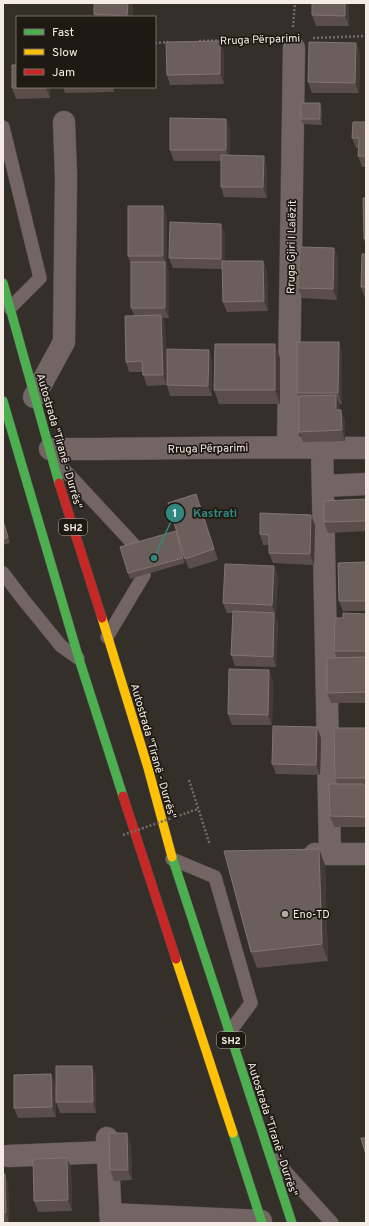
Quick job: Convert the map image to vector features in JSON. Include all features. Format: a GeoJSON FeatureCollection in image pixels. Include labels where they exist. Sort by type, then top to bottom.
{"type":"FeatureCollection","features":[{"type":"Feature","properties":{"kind":"highway","name":"Autostrada \"Tiranë - Durrës\""},"geometry":{"type":"LineString","coordinates":[[3,283],[50,452],[148,768],[172,859],[292,1223]]}},
{"type":"Feature","properties":{"kind":"highway","name":"SH2"},"geometry":{"type":"LineString","coordinates":[[3,401],[79,659],[261,1222]]}},
{"type":"Feature","properties":{"kind":"street","name":"Rruga Gjiri I Lalëzit"},"geometry":{"type":"LineString","coordinates":[[288,447],[293,41]]}},
{"type":"Feature","properties":{"kind":"street"},"geometry":{"type":"LineString","coordinates":[[34,397],[64,342],[66,176],[64,122]]}},
{"type":"Feature","properties":{"kind":"street","name":"Rruga Përparimi"},"geometry":{"type":"LineString","coordinates":[[50,452],[288,447],[366,448]]}},
{"type":"Feature","properties":{"kind":"street"},"geometry":{"type":"LineString","coordinates":[[322,447],[330,854]]}},
{"type":"Feature","properties":{"kind":"street"},"geometry":{"type":"LineString","coordinates":[[323,486],[366,484]]}},
{"type":"Feature","properties":{"kind":"street"},"geometry":{"type":"LineString","coordinates":[[299,854],[366,854]]}},
{"type":"Feature","properties":{"kind":"street"},"geometry":{"type":"LineString","coordinates":[[8,1156],[107,1144],[110,1218],[261,1222]]}},
{"type":"Feature","properties":{"kind":"lane"},"geometry":{"type":"LineString","coordinates":[[3,127],[40,278],[10,308]]}},
{"type":"Feature","properties":{"kind":"lane"},"geometry":{"type":"LineString","coordinates":[[50,452],[137,548]]}},
{"type":"Feature","properties":{"kind":"lane"},"geometry":{"type":"LineString","coordinates":[[3,573],[61,646],[79,659]]}},
{"type":"Feature","properties":{"kind":"lane"},"geometry":{"type":"LineString","coordinates":[[107,637],[144,575]]}},
{"type":"Feature","properties":{"kind":"lane"},"geometry":{"type":"LineString","coordinates":[[172,859],[215,877],[251,1003],[229,1033]]}},
{"type":"Feature","properties":{"kind":"lane"},"geometry":{"type":"LineString","coordinates":[[268,1152],[332,1223]]}},
{"type":"Feature","properties":{"kind":"path","name":"Rruga Përparimi"},"geometry":{"type":"LineString","coordinates":[[193,42],[293,41],[366,36]]}},
{"type":"Feature","properties":{"kind":"path"},"geometry":{"type":"LineString","coordinates":[[156,43],[170,42]]}},
{"type":"Feature","properties":{"kind":"path"},"geometry":{"type":"LineString","coordinates":[[189,780],[210,845]]}},
{"type":"Feature","properties":{"kind":"path"},"geometry":{"type":"LineString","coordinates":[[123,835],[198,809]]}},
{"type":"Feature","properties":{"kind":"building"},"geometry":{"type":"Polygon","coordinates":[[[94,3],[128,3],[127,16],[94,14],[94,3]]]}},
{"type":"Feature","properties":{"kind":"building"},"geometry":{"type":"Polygon","coordinates":[[[312,3],[345,3],[345,16],[312,15],[312,3]]]}},
{"type":"Feature","properties":{"kind":"building"},"geometry":{"type":"Polygon","coordinates":[[[220,41],[220,74],[167,75],[166,42],[220,41]]]}},
{"type":"Feature","properties":{"kind":"building"},"geometry":{"type":"Polygon","coordinates":[[[309,42],[356,43],[355,83],[308,82],[309,42]]]}},
{"type":"Feature","properties":{"kind":"building"},"geometry":{"type":"Polygon","coordinates":[[[12,65],[16,65],[16,88],[12,88],[12,65]]]}},
{"type":"Feature","properties":{"kind":"building"},"geometry":{"type":"Polygon","coordinates":[[[301,103],[320,103],[320,119],[301,119],[301,103]]]}},
{"type":"Feature","properties":{"kind":"building"},"geometry":{"type":"Polygon","coordinates":[[[170,118],[226,119],[226,150],[170,150],[170,118]]]}},
{"type":"Feature","properties":{"kind":"building"},"geometry":{"type":"Polygon","coordinates":[[[353,122],[366,122],[366,156],[358,156],[359,138],[352,138],[353,122]]]}},
{"type":"Feature","properties":{"kind":"building"},"geometry":{"type":"Polygon","coordinates":[[[221,155],[264,156],[263,187],[221,187],[221,155]]]}},
{"type":"Feature","properties":{"kind":"building"},"geometry":{"type":"Polygon","coordinates":[[[363,198],[366,198],[366,239],[364,239],[363,198]]]}},
{"type":"Feature","properties":{"kind":"building"},"geometry":{"type":"Polygon","coordinates":[[[128,206],[163,206],[163,256],[128,256],[128,206]]]}},
{"type":"Feature","properties":{"kind":"building"},"geometry":{"type":"Polygon","coordinates":[[[170,222],[221,224],[221,259],[169,258],[170,222]]]}},
{"type":"Feature","properties":{"kind":"building"},"geometry":{"type":"Polygon","coordinates":[[[300,247],[334,248],[333,289],[298,288],[300,247]]]}},
{"type":"Feature","properties":{"kind":"building"},"geometry":{"type":"Polygon","coordinates":[[[362,254],[366,254],[366,287],[361,287],[362,254]]]}},
{"type":"Feature","properties":{"kind":"building"},"geometry":{"type":"Polygon","coordinates":[[[222,261],[263,261],[264,301],[223,302],[222,261]]]}},
{"type":"Feature","properties":{"kind":"building"},"geometry":{"type":"Polygon","coordinates":[[[131,262],[165,262],[165,308],[131,308],[131,262]]]}},
{"type":"Feature","properties":{"kind":"building"},"geometry":{"type":"Polygon","coordinates":[[[161,315],[163,375],[143,375],[142,361],[126,362],[125,316],[161,315]]]}},
{"type":"Feature","properties":{"kind":"building"},"geometry":{"type":"Polygon","coordinates":[[[297,342],[339,342],[338,393],[297,393],[297,342]]]}},
{"type":"Feature","properties":{"kind":"building"},"geometry":{"type":"Polygon","coordinates":[[[215,344],[275,344],[275,390],[214,390],[215,344]]]}},
{"type":"Feature","properties":{"kind":"building"},"geometry":{"type":"Polygon","coordinates":[[[167,349],[209,350],[208,386],[167,385],[167,349]]]}},
{"type":"Feature","properties":{"kind":"building"},"geometry":{"type":"Polygon","coordinates":[[[336,395],[336,410],[341,410],[342,430],[299,432],[299,396],[336,395]]]}},
{"type":"Feature","properties":{"kind":"building"},"geometry":{"type":"Polygon","coordinates":[[[196,494],[214,549],[185,559],[168,503],[196,494]]]}},
{"type":"Feature","properties":{"kind":"building"},"geometry":{"type":"Polygon","coordinates":[[[366,499],[366,521],[324,522],[324,501],[366,499]]]}},
{"type":"Feature","properties":{"kind":"building"},"geometry":{"type":"Polygon","coordinates":[[[260,513],[311,515],[310,554],[269,553],[269,535],[260,534],[260,513]]]}},
{"type":"Feature","properties":{"kind":"building"},"geometry":{"type":"Polygon","coordinates":[[[3,521],[8,537],[3,539],[3,521]]]}},
{"type":"Feature","properties":{"kind":"building"},"geometry":{"type":"Polygon","coordinates":[[[176,531],[183,558],[128,573],[120,547],[176,531]]]}},
{"type":"Feature","properties":{"kind":"building"},"geometry":{"type":"Polygon","coordinates":[[[366,562],[366,601],[339,601],[338,563],[366,562]]]}},
{"type":"Feature","properties":{"kind":"building"},"geometry":{"type":"Polygon","coordinates":[[[225,564],[274,566],[272,605],[223,603],[225,564]]]}},
{"type":"Feature","properties":{"kind":"building"},"geometry":{"type":"Polygon","coordinates":[[[233,611],[274,613],[273,657],[231,655],[233,611]]]}},
{"type":"Feature","properties":{"kind":"building"},"geometry":{"type":"Polygon","coordinates":[[[343,613],[366,614],[366,651],[334,651],[335,618],[343,618],[343,613]]]}},
{"type":"Feature","properties":{"kind":"building"},"geometry":{"type":"Polygon","coordinates":[[[366,657],[366,692],[327,693],[327,658],[366,657]]]}},
{"type":"Feature","properties":{"kind":"building"},"geometry":{"type":"Polygon","coordinates":[[[229,669],[269,670],[268,715],[228,714],[229,669]]]}},
{"type":"Feature","properties":{"kind":"building"},"geometry":{"type":"Polygon","coordinates":[[[273,726],[317,727],[316,765],[272,764],[273,726]]]}},
{"type":"Feature","properties":{"kind":"building"},"geometry":{"type":"Polygon","coordinates":[[[334,728],[366,728],[366,778],[335,778],[334,728]]]}},
{"type":"Feature","properties":{"kind":"building"},"geometry":{"type":"Polygon","coordinates":[[[329,784],[363,784],[366,787],[366,817],[330,816],[329,784]]]}},
{"type":"Feature","properties":{"kind":"building","name":"Eno-TD"},"geometry":{"type":"Polygon","coordinates":[[[319,849],[322,944],[251,952],[224,851],[319,849]]]}},
{"type":"Feature","properties":{"kind":"building"},"geometry":{"type":"Polygon","coordinates":[[[56,1066],[92,1066],[93,1102],[56,1102],[56,1066]]]}},
{"type":"Feature","properties":{"kind":"building"},"geometry":{"type":"Polygon","coordinates":[[[51,1074],[52,1107],[14,1108],[14,1075],[51,1074]]]}},
{"type":"Feature","properties":{"kind":"building"},"geometry":{"type":"Polygon","coordinates":[[[109,1133],[127,1133],[128,1170],[110,1170],[109,1133]]]}},
{"type":"Feature","properties":{"kind":"building"},"geometry":{"type":"Polygon","coordinates":[[[361,1138],[366,1138],[366,1155],[361,1138]]]}},
{"type":"Feature","properties":{"kind":"building"},"geometry":{"type":"Polygon","coordinates":[[[67,1158],[68,1200],[34,1201],[33,1159],[67,1158]]]}},
{"type":"Feature","properties":{"kind":"building"},"geometry":{"type":"Polygon","coordinates":[[[3,1174],[5,1174],[6,1213],[3,1213],[3,1174]]]}},
{"type":"Feature","properties":{"kind":"traffic: fast"},"geometry":{"type":"LineString","coordinates":[[3,283],[59,483]]}},
{"type":"Feature","properties":{"kind":"traffic: fast"},"geometry":{"type":"LineString","coordinates":[[3,401],[79,659],[123,796]]}},
{"type":"Feature","properties":{"kind":"traffic: fast"},"geometry":{"type":"LineString","coordinates":[[172,857],[292,1223]]}},
{"type":"Feature","properties":{"kind":"traffic: fast"},"geometry":{"type":"LineString","coordinates":[[233,1133],[262,1223]]}},
{"type":"Feature","properties":{"kind":"traffic: slow"},"geometry":{"type":"LineString","coordinates":[[102,618],[148,768],[172,857]]}},
{"type":"Feature","properties":{"kind":"traffic: slow"},"geometry":{"type":"LineString","coordinates":[[176,959],[233,1133]]}},
{"type":"Feature","properties":{"kind":"traffic: jam"},"geometry":{"type":"LineString","coordinates":[[59,483],[102,618]]}},
{"type":"Feature","properties":{"kind":"traffic: jam"},"geometry":{"type":"LineString","coordinates":[[123,796],[176,959]]}},
{"type":"Feature","properties":{"kind":"place","name":"Kastrati"},"geometry":{"type":"Point","coordinates":[154,558]}},
{"type":"Feature","properties":{"kind":"place","name":"Eno-TD"},"geometry":{"type":"Point","coordinates":[285,914]}}]}
